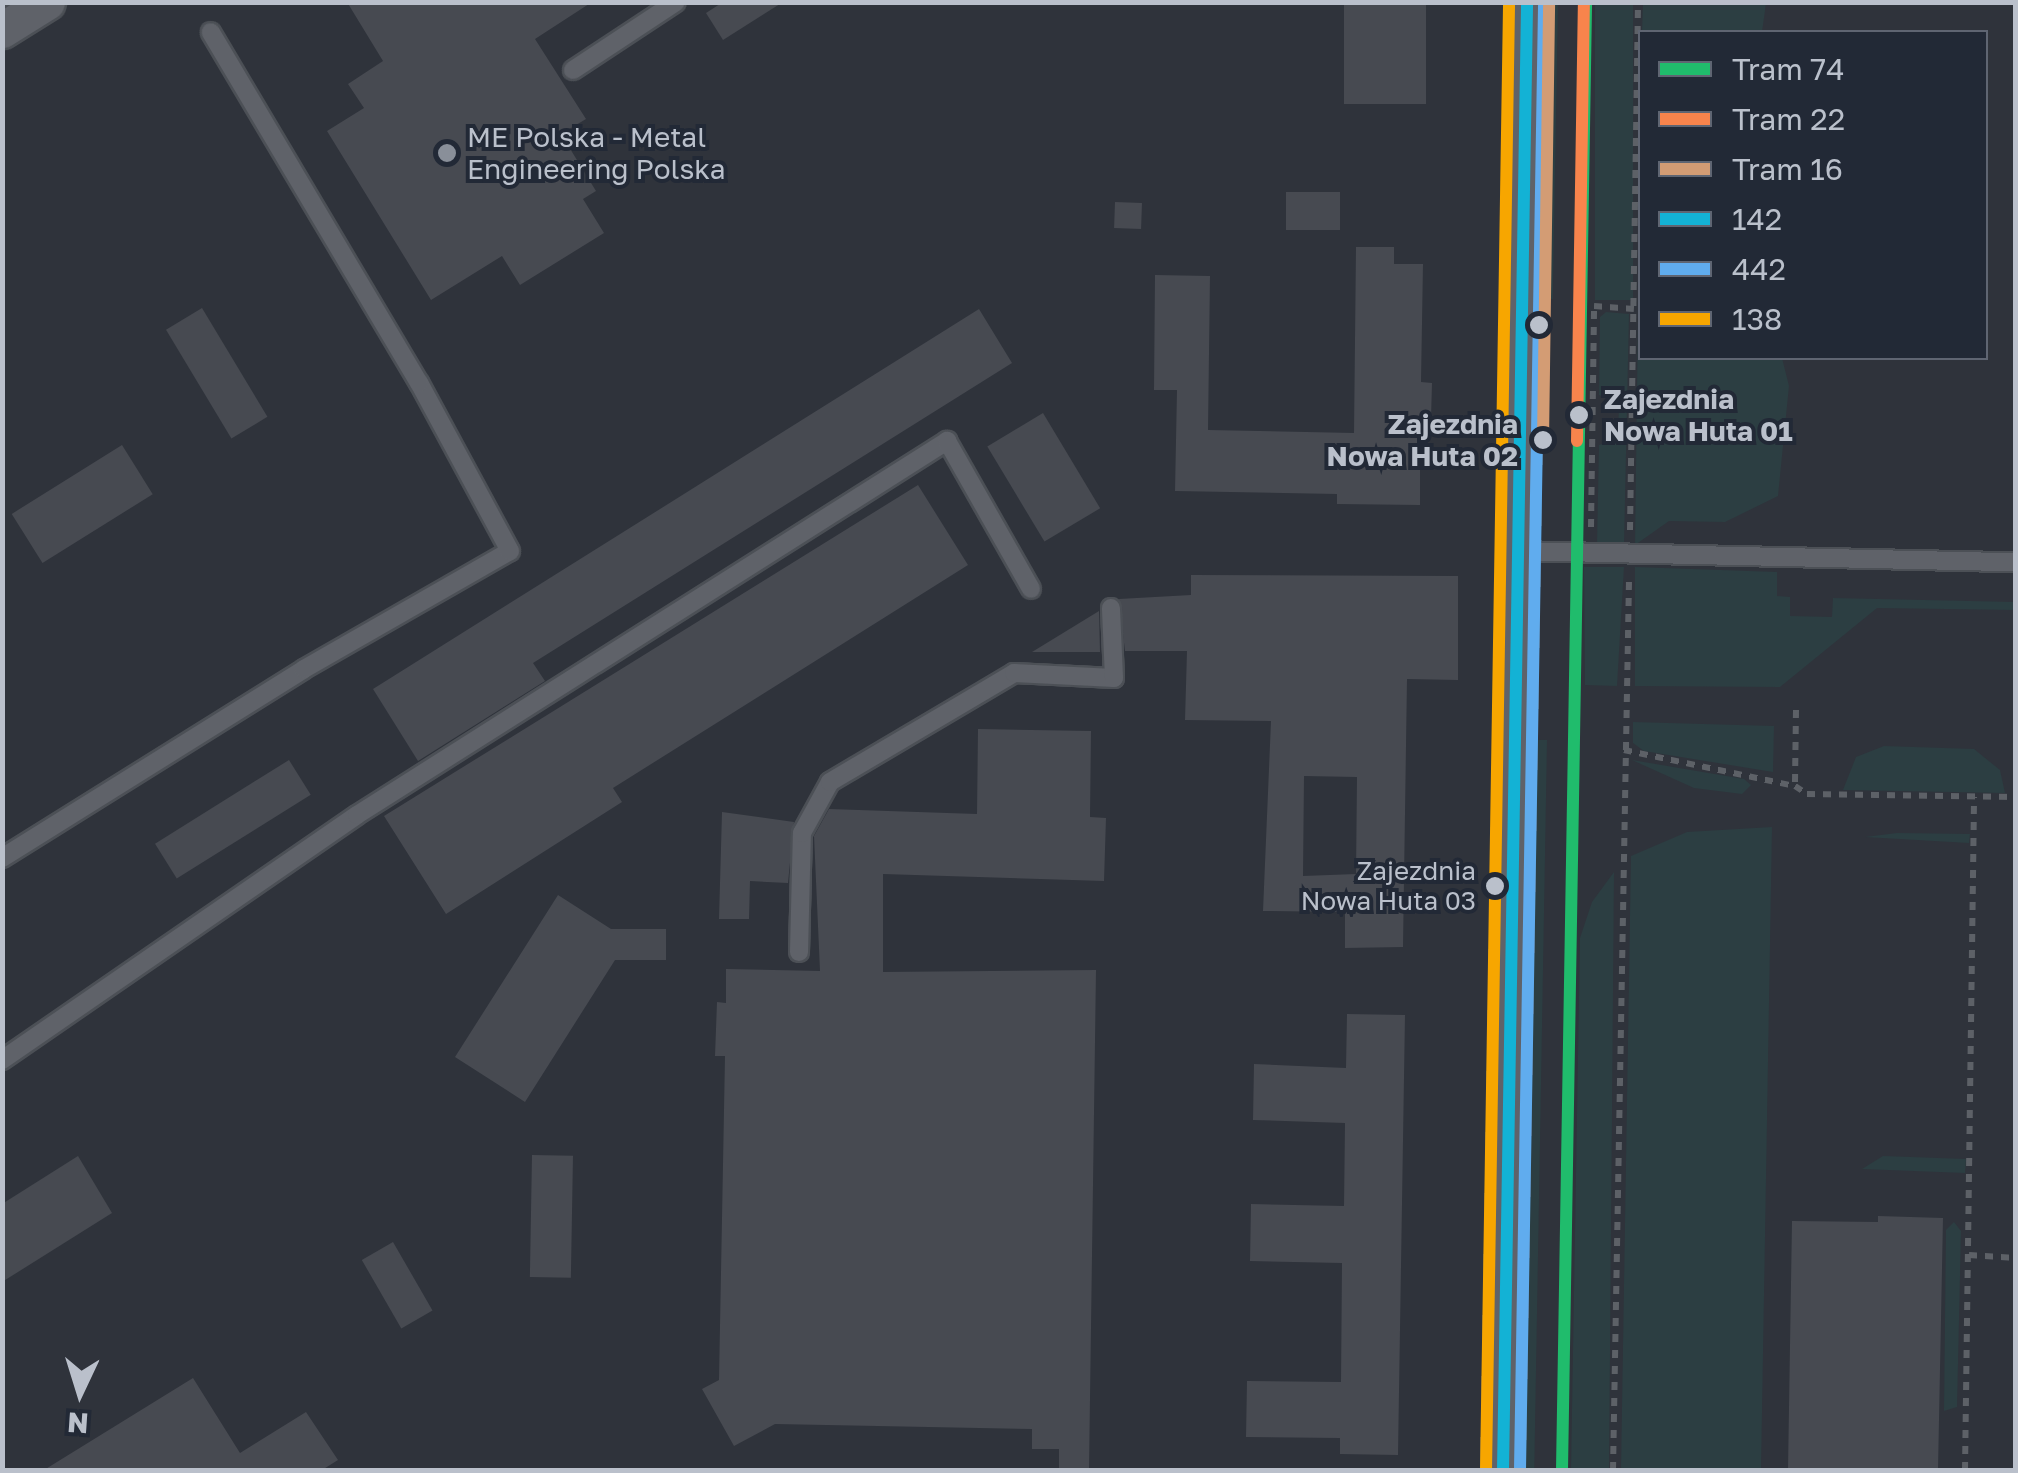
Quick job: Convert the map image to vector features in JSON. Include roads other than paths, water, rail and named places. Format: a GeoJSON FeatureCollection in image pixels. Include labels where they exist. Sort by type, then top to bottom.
{"type":"FeatureCollection","features":[{"type":"Feature","properties":{"kind":"street"},"geometry":{"type":"LineString","coordinates":[[2,30],[47,2]]}},
{"type":"Feature","properties":{"kind":"street"},"geometry":{"type":"LineString","coordinates":[[1502,1470],[1528,2]]}},
{"type":"Feature","properties":{"kind":"lane"},"geometry":{"type":"LineString","coordinates":[[573,70],[676,2]]}},
{"type":"Feature","properties":{"kind":"lane"},"geometry":{"type":"LineString","coordinates":[[2,858],[304,669],[510,551],[420,383],[211,32]]}},
{"type":"Feature","properties":{"kind":"lane"},"geometry":{"type":"LineString","coordinates":[[2,1060],[357,815],[947,441],[1031,589]]}},
{"type":"Feature","properties":{"kind":"lane"},"geometry":{"type":"LineString","coordinates":[[1518,551],[2016,562]]}},
{"type":"Feature","properties":{"kind":"lane"},"geometry":{"type":"LineString","coordinates":[[799,952],[802,833],[830,782],[1014,673],[1114,678],[1111,608]]}},
{"type":"Feature","properties":{"kind":"tram line","name":"16"},"geometry":{"type":"LineString","coordinates":[[1543,441],[1549,2]]}},
{"type":"Feature","properties":{"kind":"tram line","name":"22"},"geometry":{"type":"LineString","coordinates":[[1577,441],[1584,2]]}},
{"type":"Feature","properties":{"kind":"tram line","name":"74"},"geometry":{"type":"LineString","coordinates":[[1562,1470],[1586,2]]}},
{"type":"Feature","properties":{"kind":"place","name":"ME Polska - Metal Engineering Polska"},"geometry":{"type":"Point","coordinates":[447,153]}},
{"type":"Feature","properties":{"kind":"place","name":"Zajezdnia Nowa Huta 01"},"geometry":{"type":"Point","coordinates":[1579,415]}},
{"type":"Feature","properties":{"kind":"place","name":"Zajezdnia Nowa Huta 02"},"geometry":{"type":"Point","coordinates":[1543,440]}},
{"type":"Feature","properties":{"kind":"place","name":"Zajezdnia Nowa Huta 03"},"geometry":{"type":"Point","coordinates":[1495,886]}}]}
